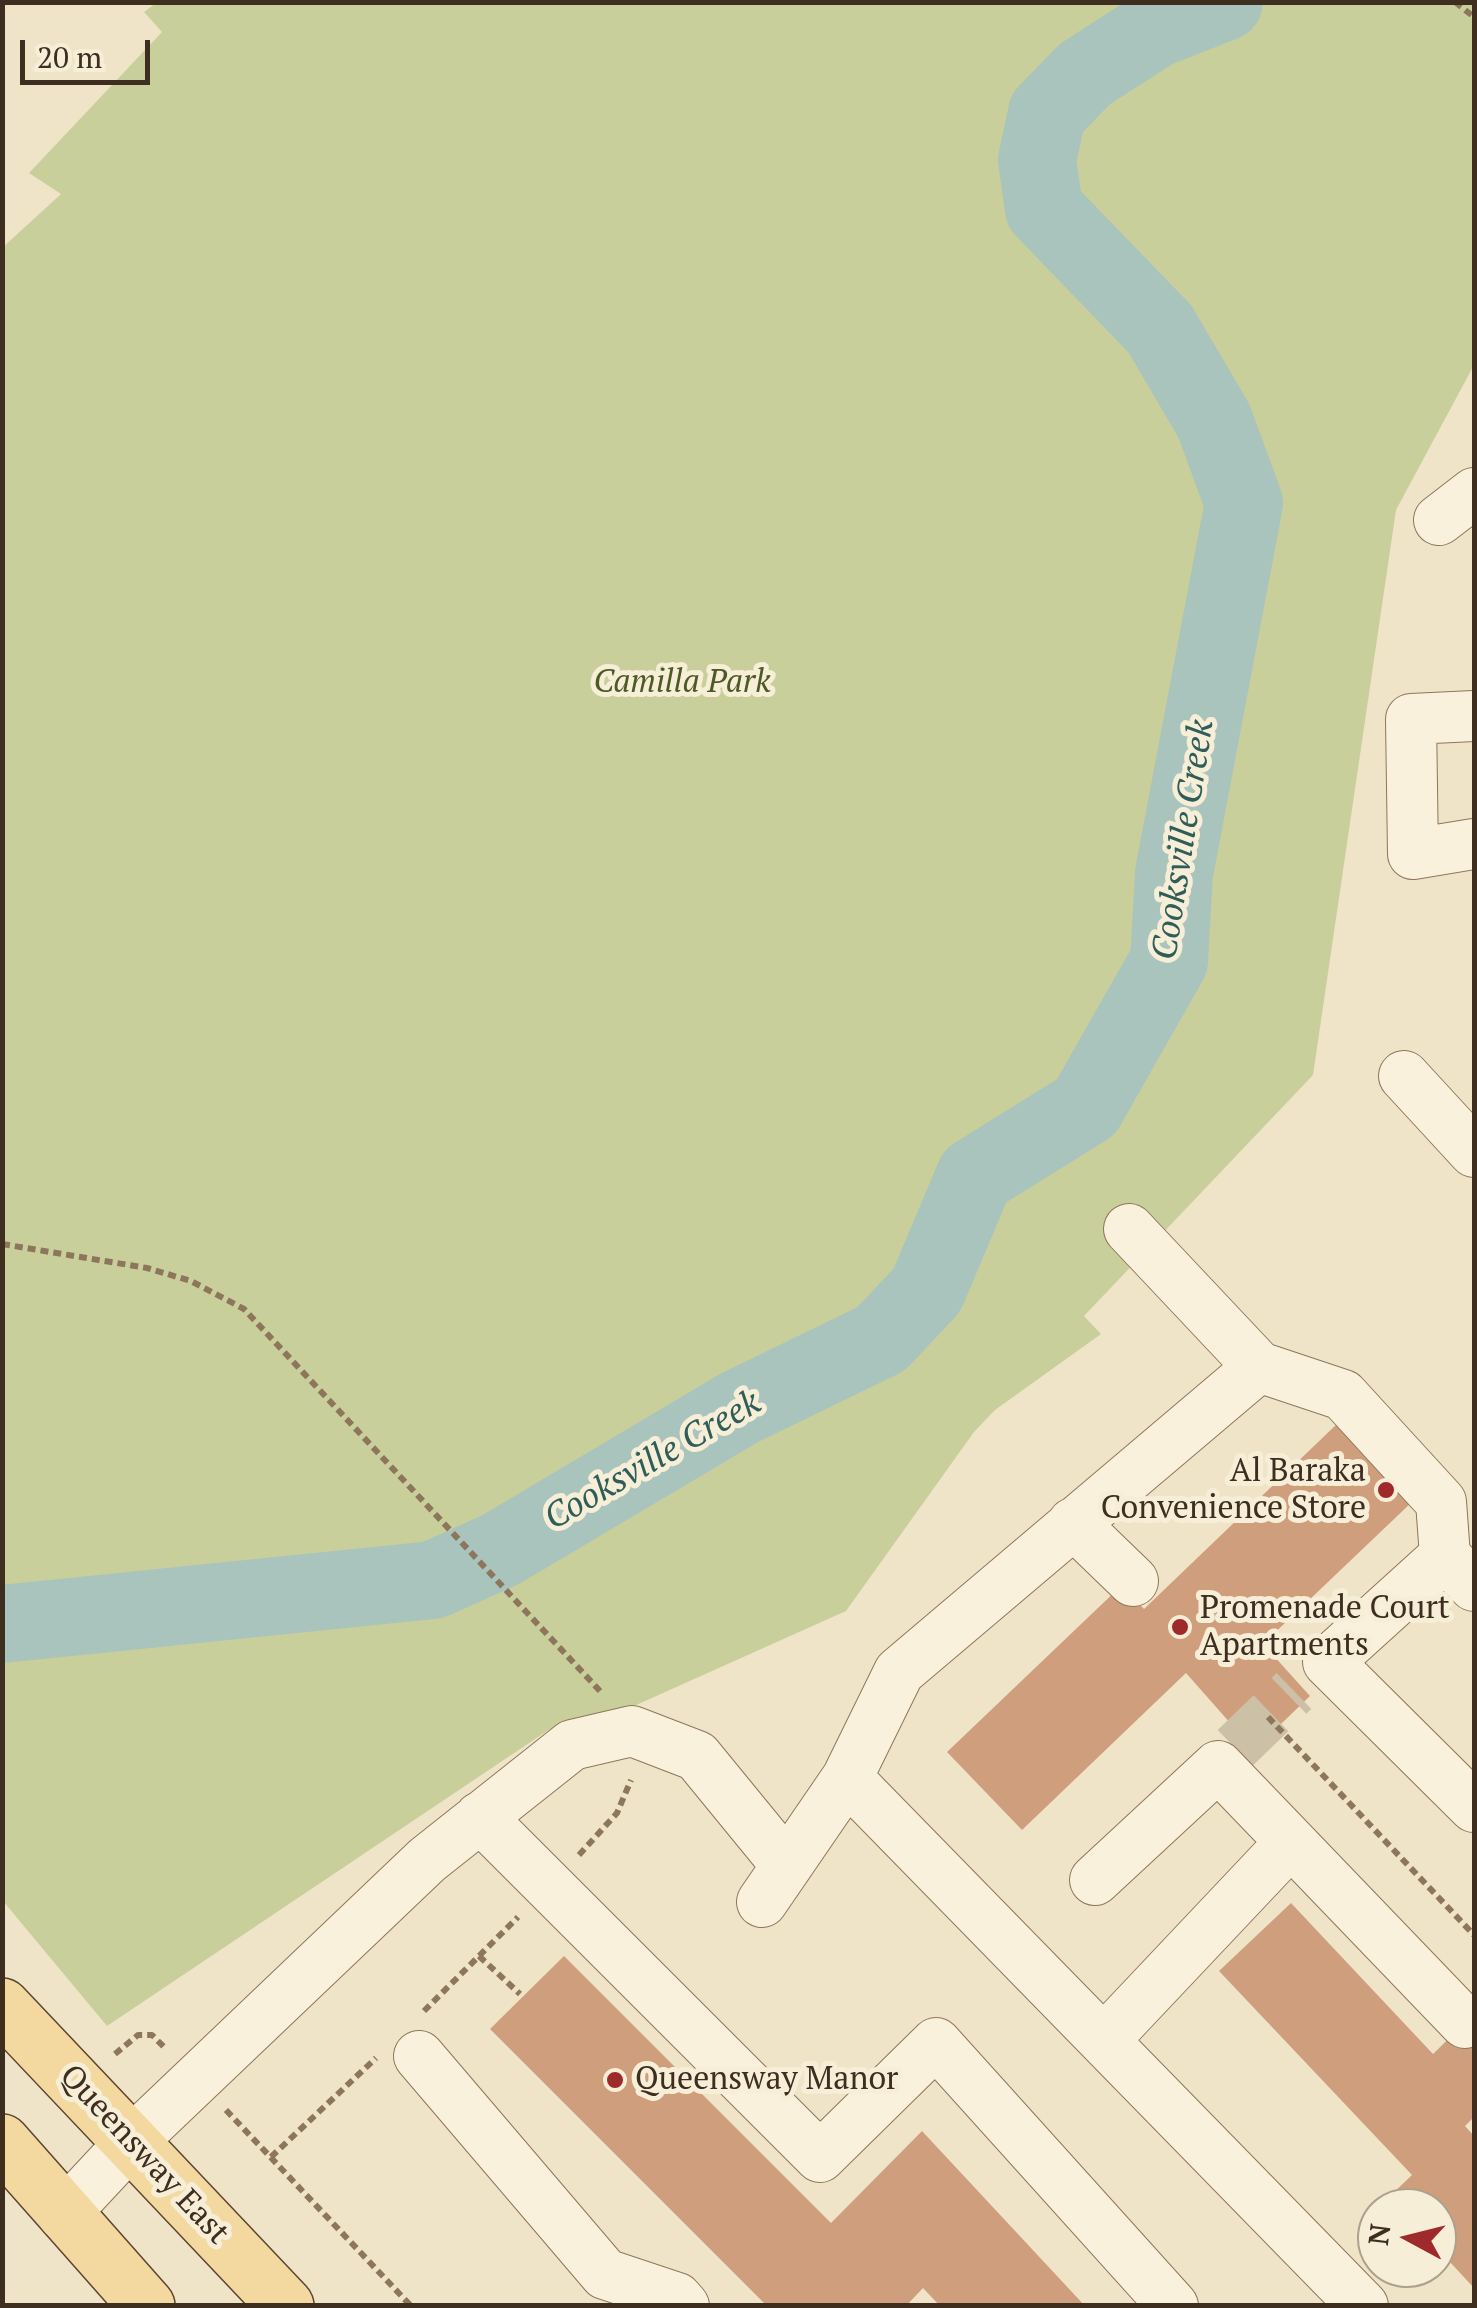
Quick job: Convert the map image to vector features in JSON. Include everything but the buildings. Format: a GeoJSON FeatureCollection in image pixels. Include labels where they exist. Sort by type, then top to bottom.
{"type":"FeatureCollection","features":[{"type":"Feature","properties":{"kind":"main road","name":"Queensway East"},"geometry":{"type":"LineString","coordinates":[[2,2006],[286,2306]]}},
{"type":"Feature","properties":{"kind":"main road"},"geometry":{"type":"LineString","coordinates":[[2,2142],[148,2306]]}},
{"type":"Feature","properties":{"kind":"lane"},"geometry":{"type":"LineString","coordinates":[[1474,716],[1411,719],[1413,854],[1474,844]]}},
{"type":"Feature","properties":{"kind":"lane"},"geometry":{"type":"LineString","coordinates":[[1404,1076],[1474,1152]]}},
{"type":"Feature","properties":{"kind":"lane"},"geometry":{"type":"LineString","coordinates":[[1095,1880],[1269,1717],[1460,1571],[1442,1502],[1343,1395],[1260,1368],[1128,1229]]}},
{"type":"Feature","properties":{"kind":"lane"},"geometry":{"type":"LineString","coordinates":[[64,2215],[132,2142],[428,1860],[572,1745],[641,1734],[697,1756],[774,1884],[847,1778],[899,1672],[1260,1368]]}},
{"type":"Feature","properties":{"kind":"lane"},"geometry":{"type":"LineString","coordinates":[[1073,1524],[1133,1581]]}},
{"type":"Feature","properties":{"kind":"lane"},"geometry":{"type":"LineString","coordinates":[[1269,1717],[1474,1808]]}},
{"type":"Feature","properties":{"kind":"lane"},"geometry":{"type":"LineString","coordinates":[[1269,1717],[1290,1843],[1465,2023]]}},
{"type":"Feature","properties":{"kind":"lane"},"geometry":{"type":"LineString","coordinates":[[847,1778],[1363,2306]]}},
{"type":"Feature","properties":{"kind":"lane"},"geometry":{"type":"LineString","coordinates":[[480,1817],[820,2157],[936,2044],[1173,2306]]}},
{"type":"Feature","properties":{"kind":"lane"},"geometry":{"type":"LineString","coordinates":[[1104,2040],[1290,1843]]}},
{"type":"Feature","properties":{"kind":"lane"},"geometry":{"type":"LineString","coordinates":[[405,2043],[606,2274],[677,2298],[684,2306]]}},
{"type":"Feature","properties":{"kind":"path"},"geometry":{"type":"LineString","coordinates":[[1455,2],[1474,16]]}},
{"type":"Feature","properties":{"kind":"path"},"geometry":{"type":"LineString","coordinates":[[2,1244],[147,1268],[191,1281],[244,1309],[641,1734],[617,1813],[479,1956],[405,2043],[271,2157]]}},
{"type":"Feature","properties":{"kind":"path"},"geometry":{"type":"LineString","coordinates":[[1269,1717],[1474,1935]]}},
{"type":"Feature","properties":{"kind":"path"},"geometry":{"type":"LineString","coordinates":[[479,1956],[520,1994]]}},
{"type":"Feature","properties":{"kind":"path"},"geometry":{"type":"LineString","coordinates":[[131,2040],[138,2034],[156,2040]]}},
{"type":"Feature","properties":{"kind":"path"},"geometry":{"type":"LineString","coordinates":[[246,2129],[410,2306]]}},
{"type":"Feature","properties":{"kind":"green space","name":"Camilla Park"},"geometry":{"type":"Polygon","coordinates":[[[156,3],[1474,3],[1474,365],[1396,510],[1313,1075],[1084,1316],[1101,1334],[995,1410],[974,1432],[846,1611],[634,1706],[550,1729],[107,2026],[3,1901],[2,248],[61,194],[29,173],[162,32],[144,12],[156,3]]]}},
{"type":"Feature","properties":{"kind":"waterway","name":"Cooksville Creek"},"geometry":{"type":"LineString","coordinates":[[2,1624],[433,1580],[500,1550],[739,1408],[881,1339],[927,1290],[975,1176],[1086,1107],[1169,961],[1174,873],[1244,503],[1214,421],[1160,329],[1044,209],[1037,160],[1047,113],[1085,74],[1155,29],[1224,2]]}},
{"type":"Feature","properties":{"kind":"tunnel"},"geometry":{"type":"LineString","coordinates":[[1235,1748],[1294,1691]]}},
{"type":"Feature","properties":{"kind":"place","name":"Al Baraka Convenience Store"},"geometry":{"type":"Point","coordinates":[1386,1490]}},
{"type":"Feature","properties":{"kind":"place","name":"Promenade Court Apartments"},"geometry":{"type":"Point","coordinates":[1180,1627]}},
{"type":"Feature","properties":{"kind":"place","name":"Queensway Manor"},"geometry":{"type":"Point","coordinates":[615,2080]}}]}
